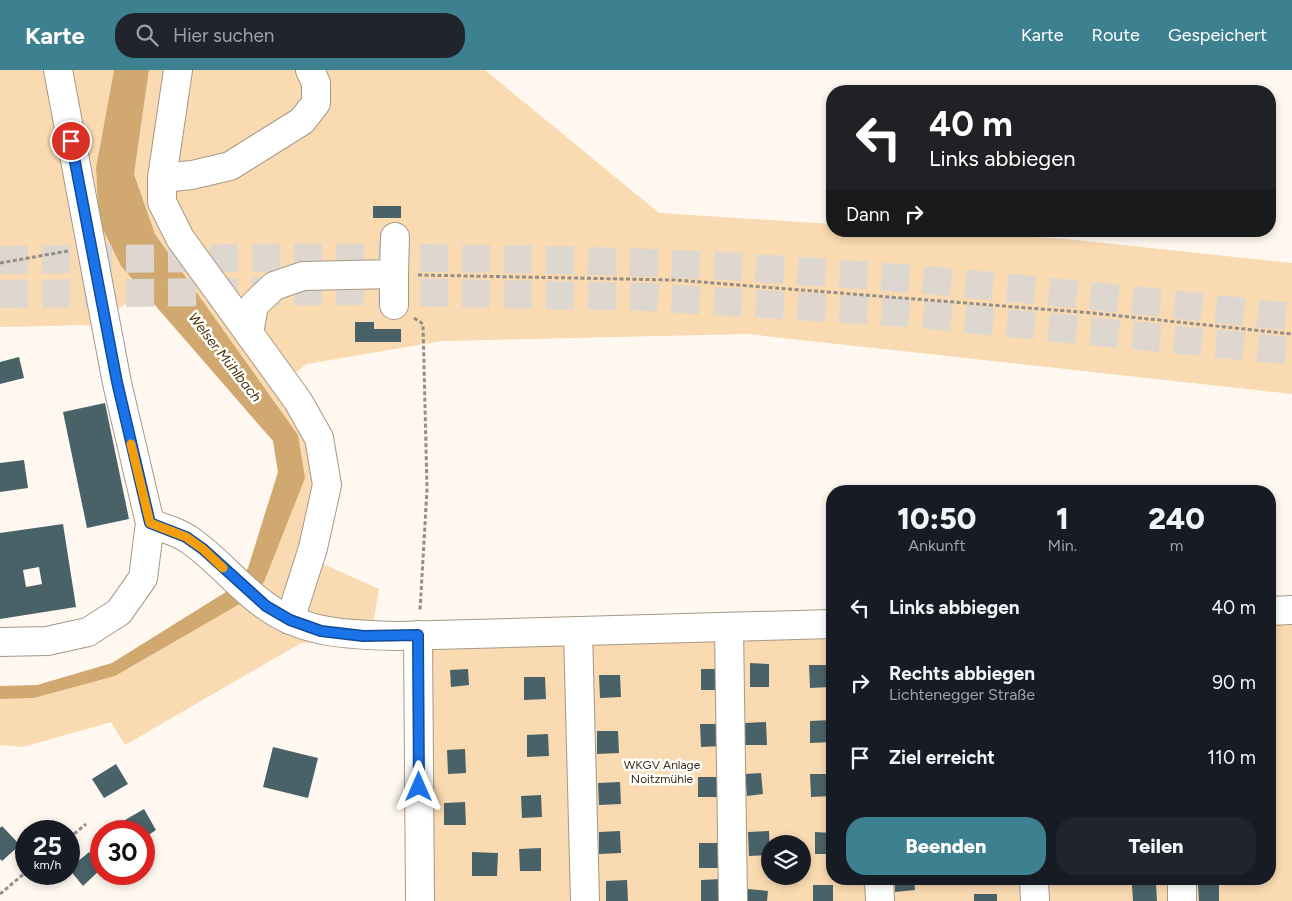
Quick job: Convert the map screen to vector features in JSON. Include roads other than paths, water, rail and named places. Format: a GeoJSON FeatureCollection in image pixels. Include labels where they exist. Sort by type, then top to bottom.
{"type":"FeatureCollection","features":[{"type":"Feature","properties":{"kind":"street"},"geometry":{"type":"LineString","coordinates":[[0,642],[47,641],[88,632],[119,612],[143,578],[150,523],[117,382],[58,70]]}},
{"type":"Feature","properties":{"kind":"street"},"geometry":{"type":"LineString","coordinates":[[178,70],[162,178],[162,202],[180,238],[298,401],[319,438],[327,485],[313,548],[290,620]]}},
{"type":"Feature","properties":{"kind":"street"},"geometry":{"type":"LineString","coordinates":[[162,178],[192,175],[230,166],[302,121],[316,103],[316,83],[310,70]]}},
{"type":"Feature","properties":{"kind":"street"},"geometry":{"type":"LineString","coordinates":[[394,305],[395,237]]}},
{"type":"Feature","properties":{"kind":"street"},"geometry":{"type":"LineString","coordinates":[[249,333],[254,305],[274,286],[303,276],[394,274]]}},
{"type":"Feature","properties":{"kind":"street"},"geometry":{"type":"LineString","coordinates":[[150,523],[186,537],[203,549],[266,606],[290,620],[321,631],[363,636],[826,624]]}},
{"type":"Feature","properties":{"kind":"street"},"geometry":{"type":"LineString","coordinates":[[1276,611],[1292,610]]}},
{"type":"Feature","properties":{"kind":"street"},"geometry":{"type":"LineString","coordinates":[[729,627],[733,901]]}},
{"type":"Feature","properties":{"kind":"street"},"geometry":{"type":"LineString","coordinates":[[578,631],[585,901]]}},
{"type":"Feature","properties":{"kind":"street"},"geometry":{"type":"LineString","coordinates":[[418,635],[420,901]]}},
{"type":"Feature","properties":{"kind":"street"},"geometry":{"type":"LineString","coordinates":[[879,885],[880,901]]}},
{"type":"Feature","properties":{"kind":"street"},"geometry":{"type":"LineString","coordinates":[[1034,885],[1035,901]]}},
{"type":"Feature","properties":{"kind":"street"},"geometry":{"type":"LineString","coordinates":[[1182,885],[1182,901]]}},
{"type":"Feature","properties":{"kind":"water","name":"Welser Mühlbach"},"geometry":{"type":"Polygon","coordinates":[[[114,70],[149,70],[134,174],[155,234],[298,435],[305,478],[264,582],[245,601],[115,676],[34,698],[0,699],[0,686],[37,685],[112,663],[237,585],[248,568],[278,472],[273,441],[121,266],[99,222],[96,168],[114,70]]]}},
{"type":"Feature","properties":{"kind":"tunnel"},"geometry":{"type":"LineString","coordinates":[[0,260],[407,258],[650,263],[891,278],[1052,292],[1292,317]]}},
{"type":"Feature","properties":{"kind":"tunnel"},"geometry":{"type":"LineString","coordinates":[[0,294],[341,291],[647,297],[907,313],[1292,351]]}},
{"type":"Feature","properties":{"kind":"park label","name":"WKGV Anlage Noitzmühle"},"geometry":{"type":"Point","coordinates":[662,772]}}]}
